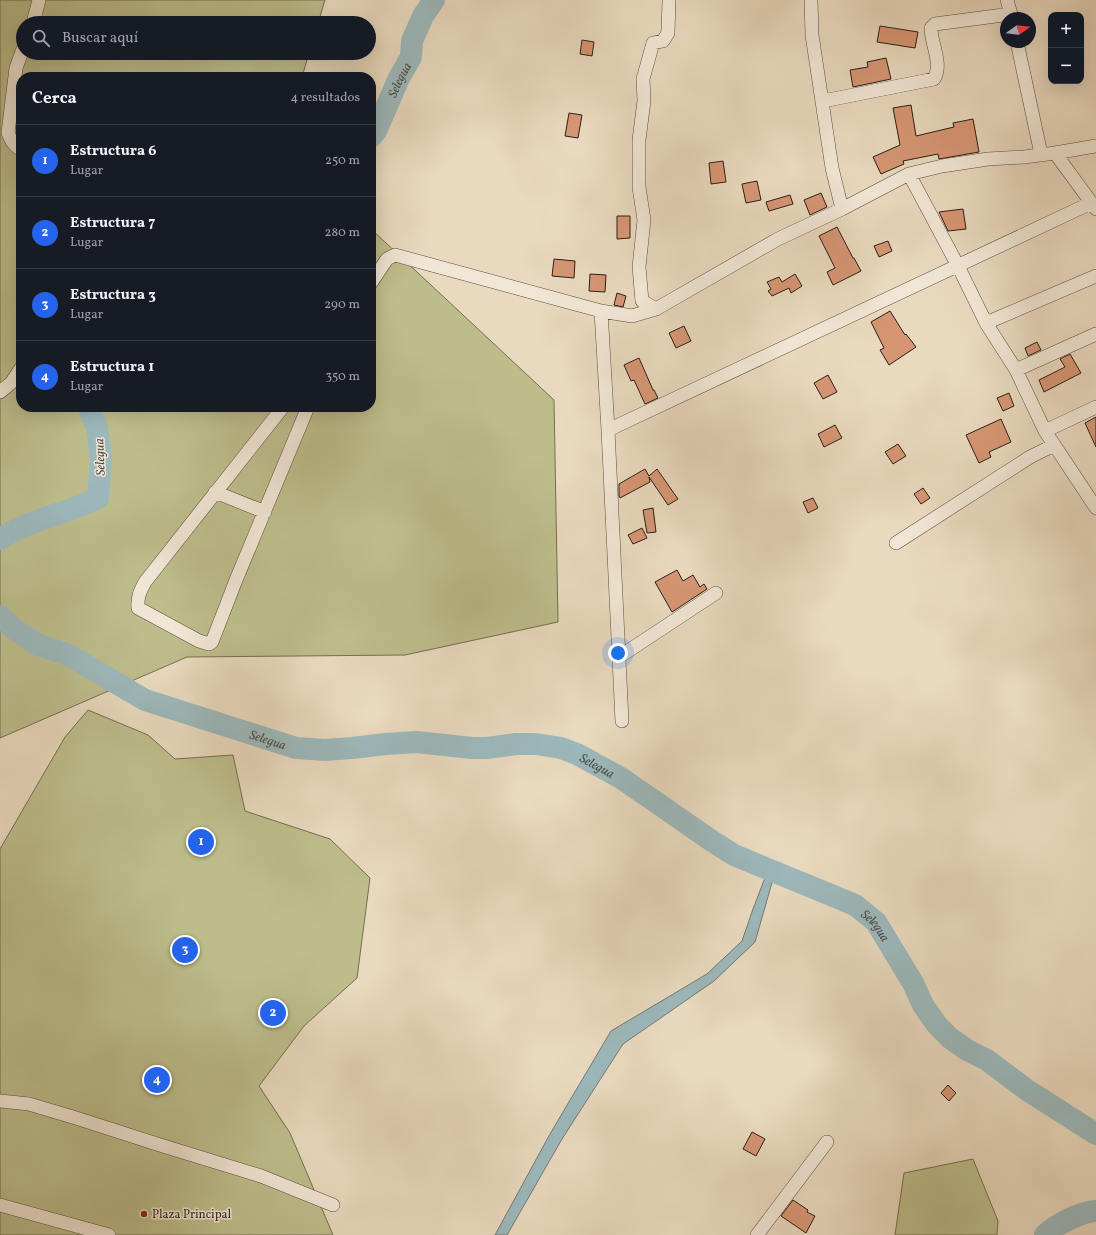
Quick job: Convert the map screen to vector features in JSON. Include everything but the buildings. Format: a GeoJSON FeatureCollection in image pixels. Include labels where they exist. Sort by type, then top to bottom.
{"type":"FeatureCollection","features":[{"type":"Feature","properties":{"kind":"street"},"geometry":{"type":"LineString","coordinates":[[35,16],[39,0]]}},
{"type":"Feature","properties":{"kind":"street"},"geometry":{"type":"LineString","coordinates":[[656,309],[642,301],[640,287],[639,267],[644,220],[639,187],[639,140],[644,101],[643,79],[653,43],[663,41],[668,33],[669,0]]}},
{"type":"Feature","properties":{"kind":"street"},"geometry":{"type":"LineString","coordinates":[[811,0],[812,35],[832,168],[842,209]]}},
{"type":"Feature","properties":{"kind":"street"},"geometry":{"type":"LineString","coordinates":[[1007,0],[1011,12]]}},
{"type":"Feature","properties":{"kind":"street"},"geometry":{"type":"LineString","coordinates":[[823,102],[934,79],[937,74],[938,66],[931,28],[935,24],[1000,17]]}},
{"type":"Feature","properties":{"kind":"street"},"geometry":{"type":"LineString","coordinates":[[1018,48],[1041,154]]}},
{"type":"Feature","properties":{"kind":"street"},"geometry":{"type":"LineString","coordinates":[[16,147],[11,141],[8,133],[16,68],[19,60]]}},
{"type":"Feature","properties":{"kind":"street"},"geometry":{"type":"LineString","coordinates":[[376,276],[387,259],[395,255],[601,311],[632,316],[656,309],[778,239],[842,209],[909,174],[942,166],[988,159],[1024,157],[1096,146]]}},
{"type":"Feature","properties":{"kind":"street"},"geometry":{"type":"LineString","coordinates":[[608,430],[958,266],[1094,206],[1055,153]]}},
{"type":"Feature","properties":{"kind":"street"},"geometry":{"type":"LineString","coordinates":[[909,174],[958,266],[986,323],[1016,370],[1045,431],[1096,508]]}},
{"type":"Feature","properties":{"kind":"street"},"geometry":{"type":"LineString","coordinates":[[986,323],[1096,276]]}},
{"type":"Feature","properties":{"kind":"street"},"geometry":{"type":"LineString","coordinates":[[601,311],[622,720]]}},
{"type":"Feature","properties":{"kind":"street"},"geometry":{"type":"LineString","coordinates":[[1016,370],[1096,334]]}},
{"type":"Feature","properties":{"kind":"street"},"geometry":{"type":"LineString","coordinates":[[0,392],[11,383],[16,376]]}},
{"type":"Feature","properties":{"kind":"street"},"geometry":{"type":"LineString","coordinates":[[1045,431],[1096,407]]}},
{"type":"Feature","properties":{"kind":"street"},"geometry":{"type":"LineString","coordinates":[[279,412],[145,582],[138,594],[138,608],[199,641],[209,644],[212,642],[236,580],[306,412]]}},
{"type":"Feature","properties":{"kind":"street"},"geometry":{"type":"LineString","coordinates":[[896,542],[1030,457],[1054,445]]}},
{"type":"Feature","properties":{"kind":"street"},"geometry":{"type":"LineString","coordinates":[[215,492],[265,512]]}},
{"type":"Feature","properties":{"kind":"street"},"geometry":{"type":"LineString","coordinates":[[619,657],[716,593]]}},
{"type":"Feature","properties":{"kind":"street"},"geometry":{"type":"LineString","coordinates":[[0,1101],[29,1104],[76,1118],[261,1176],[334,1205]]}},
{"type":"Feature","properties":{"kind":"street"},"geometry":{"type":"LineString","coordinates":[[757,1235],[826,1142]]}},
{"type":"Feature","properties":{"kind":"street"},"geometry":{"type":"LineString","coordinates":[[0,1205],[108,1235]]}},
{"type":"Feature","properties":{"kind":"green space"},"geometry":{"type":"Polygon","coordinates":[[[0,0],[325,0],[320,16],[16,16],[16,60],[307,60],[303,72],[16,72],[16,412],[376,412],[376,234],[554,400],[558,622],[405,655],[187,657],[0,738],[0,0]]]}},
{"type":"Feature","properties":{"kind":"green space"},"geometry":{"type":"Polygon","coordinates":[[[88,710],[148,735],[175,759],[233,755],[245,811],[330,839],[370,878],[357,978],[304,1026],[259,1086],[290,1133],[333,1235],[0,1235],[0,849],[65,737],[88,710]]]}},
{"type":"Feature","properties":{"kind":"green space"},"geometry":{"type":"Polygon","coordinates":[[[973,1159],[998,1221],[997,1235],[895,1235],[904,1173],[973,1159]]]}},
{"type":"Feature","properties":{"kind":"water"},"geometry":{"type":"Polygon","coordinates":[[[768,870],[775,872],[755,942],[714,981],[623,1044],[562,1139],[507,1235],[495,1235],[550,1134],[611,1031],[707,974],[742,941],[768,870]]]}},
{"type":"Feature","properties":{"kind":"waterway","name":"Selegua"},"geometry":{"type":"LineString","coordinates":[[376,131],[399,78],[411,57],[412,41],[423,16],[434,0]]}},
{"type":"Feature","properties":{"kind":"waterway","name":"Selegua"},"geometry":{"type":"LineString","coordinates":[[0,539],[23,526],[86,504],[98,498],[101,459],[97,427],[90,412]]}},
{"type":"Feature","properties":{"kind":"waterway","name":"Selegua"},"geometry":{"type":"LineString","coordinates":[[0,616],[14,629],[38,645],[67,654],[145,700],[296,748],[325,750],[417,742],[472,748],[487,748],[516,744],[536,744],[561,748],[577,754],[621,778],[734,855],[855,905],[876,922],[913,983],[923,1005],[937,1025],[950,1038],[967,1050],[987,1060],[1027,1090],[1096,1134]]}},
{"type":"Feature","properties":{"kind":"waterway","name":"Selegua"},"geometry":{"type":"LineString","coordinates":[[1045,1235],[1069,1219],[1096,1211]]}},
{"type":"Feature","properties":{"kind":"place","name":"Estructura 6"},"geometry":{"type":"Point","coordinates":[201,842]}},
{"type":"Feature","properties":{"kind":"place","name":"Estructura 3"},"geometry":{"type":"Point","coordinates":[185,950]}},
{"type":"Feature","properties":{"kind":"place","name":"Estructura 7"},"geometry":{"type":"Point","coordinates":[273,1013]}},
{"type":"Feature","properties":{"kind":"place","name":"Estructura 1"},"geometry":{"type":"Point","coordinates":[157,1080]}},
{"type":"Feature","properties":{"kind":"place","name":"Plaza Principal"},"geometry":{"type":"Point","coordinates":[144,1214]}}]}
